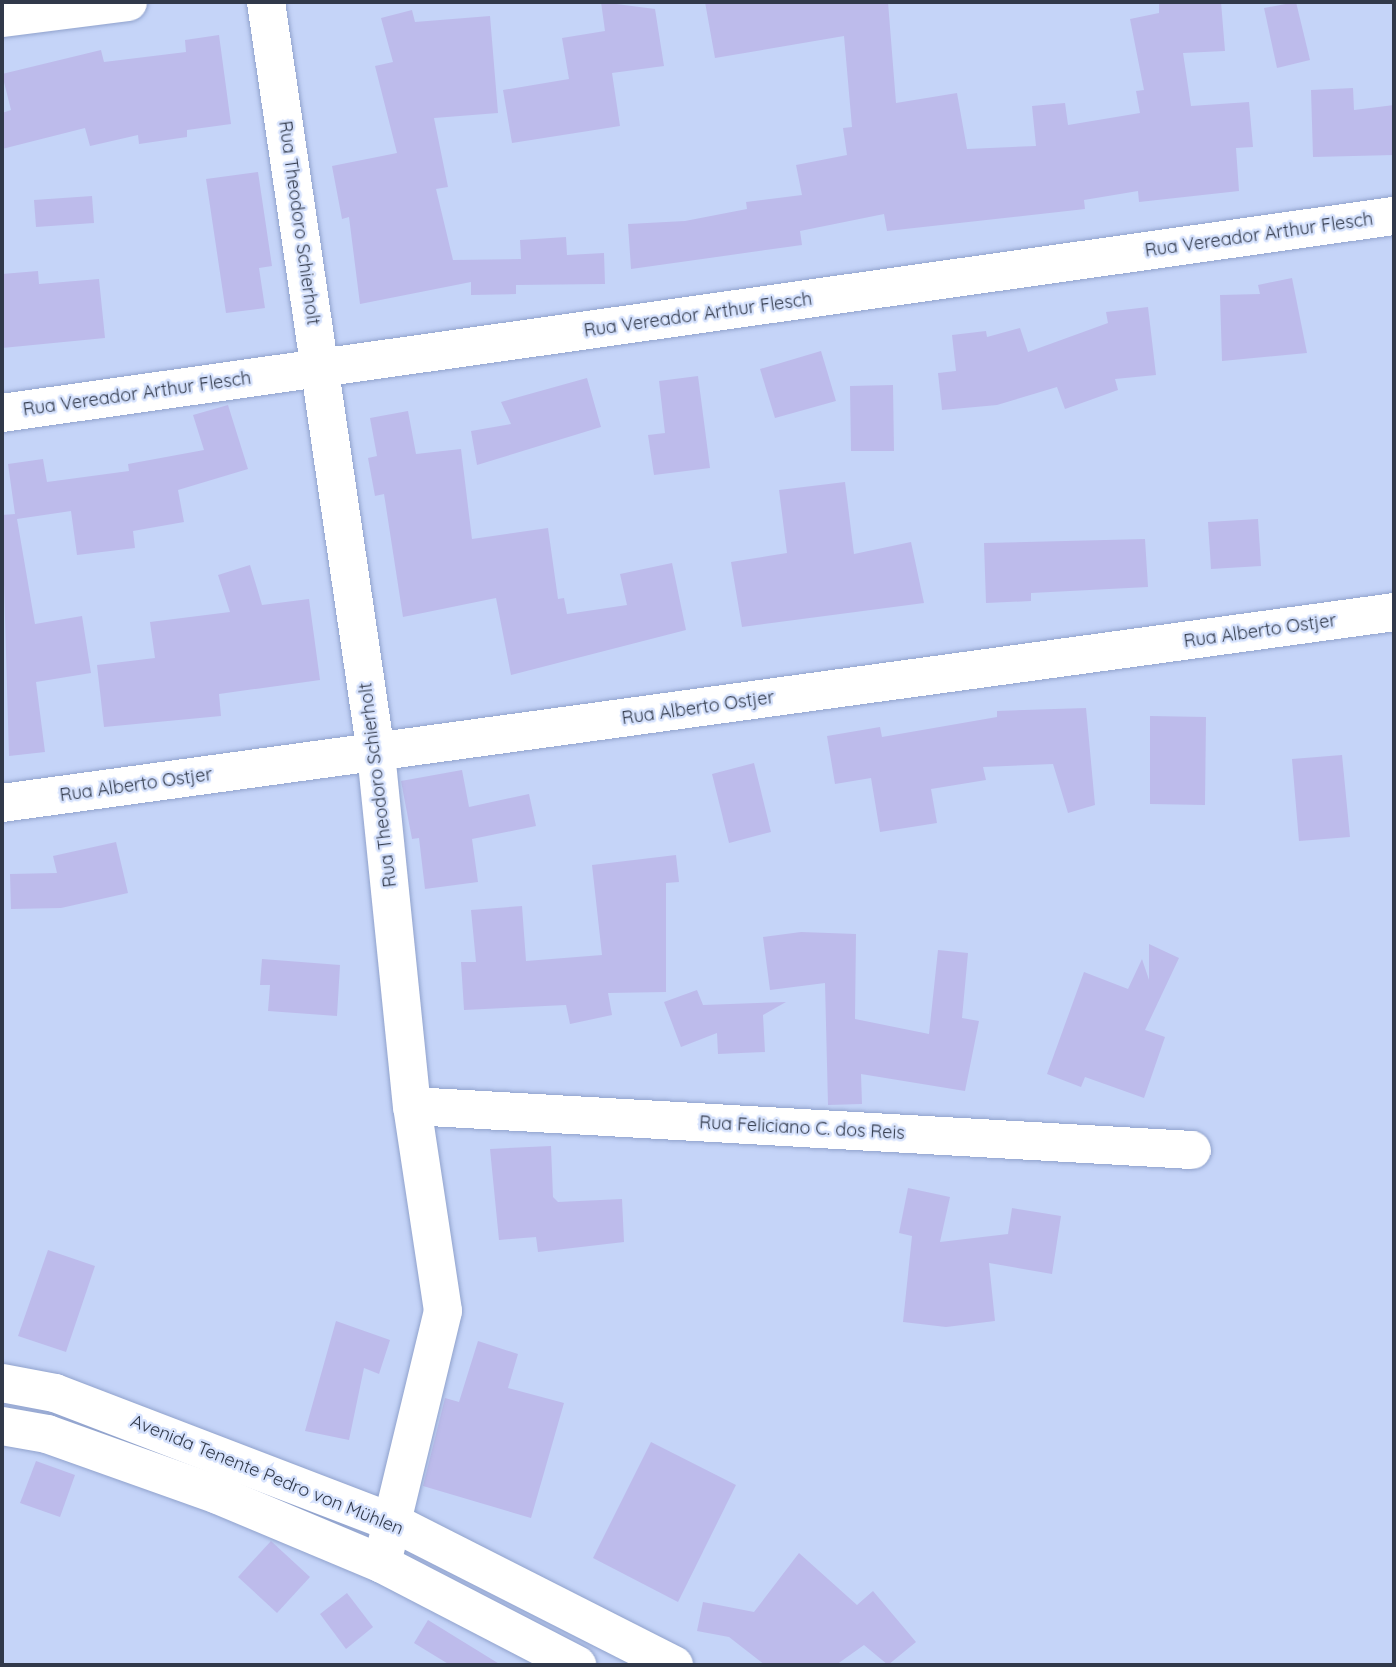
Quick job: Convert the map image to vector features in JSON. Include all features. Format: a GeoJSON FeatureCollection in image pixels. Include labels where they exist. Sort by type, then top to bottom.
{"type":"FeatureCollection","features":[{"type":"Feature","properties":{"kind":"street"},"geometry":{"type":"LineString","coordinates":[[2,18],[128,2]]}},
{"type":"Feature","properties":{"kind":"street","name":"Rua Theodoro Schierholt"},"geometry":{"type":"LineString","coordinates":[[267,2],[376,752],[412,1106],[443,1311],[382,1564]]}},
{"type":"Feature","properties":{"kind":"street","name":"Rua Vereador Arthur Flesch"},"geometry":{"type":"LineString","coordinates":[[2,413],[1394,216]]}},
{"type":"Feature","properties":{"kind":"street","name":"Rua Alberto Ostjer"},"geometry":{"type":"LineString","coordinates":[[2,803],[1394,612]]}},
{"type":"Feature","properties":{"kind":"street","name":"Rua Feliciano C. dos Reis"},"geometry":{"type":"LineString","coordinates":[[412,1106],[1192,1150]]}},
{"type":"Feature","properties":{"kind":"street","name":"Avenida Tenente Pedro von Mühlen"},"geometry":{"type":"LineString","coordinates":[[2,1383],[67,1397],[394,1522],[674,1665]]}},
{"type":"Feature","properties":{"kind":"street"},"geometry":{"type":"LineString","coordinates":[[2,1426],[47,1434],[218,1495],[382,1564],[578,1665]]}},
{"type":"Feature","properties":{"kind":"building"},"geometry":{"type":"Polygon","coordinates":[[[601,2],[655,9],[664,66],[612,73],[620,126],[512,143],[503,90],[569,79],[562,38],[605,31],[601,2]]]}},
{"type":"Feature","properties":{"kind":"building"},"geometry":{"type":"Polygon","coordinates":[[[705,2],[888,2],[896,103],[957,93],[967,149],[1036,146],[1032,106],[1065,103],[1068,125],[1140,113],[1136,91],[1144,90],[1130,19],[1159,13],[1159,2],[1221,2],[1225,51],[1183,53],[1191,106],[1249,102],[1253,147],[1236,148],[1239,191],[1139,202],[1138,191],[1084,200],[1085,209],[887,231],[884,214],[800,231],[802,245],[631,269],[628,224],[685,221],[747,209],[746,202],[802,195],[796,165],[847,155],[843,128],[852,127],[844,36],[715,58],[705,2]]]}},
{"type":"Feature","properties":{"kind":"building"},"geometry":{"type":"Polygon","coordinates":[[[1296,2],[1310,60],[1277,68],[1264,8],[1296,2]]]}},
{"type":"Feature","properties":{"kind":"building"},"geometry":{"type":"Polygon","coordinates":[[[412,10],[415,22],[490,16],[498,113],[434,118],[448,187],[436,189],[453,260],[521,259],[520,240],[566,237],[567,255],[604,253],[605,284],[516,285],[516,294],[471,295],[471,282],[360,304],[349,217],[342,219],[332,166],[397,153],[375,66],[393,62],[381,18],[412,10]]]}},
{"type":"Feature","properties":{"kind":"building"},"geometry":{"type":"Polygon","coordinates":[[[219,35],[231,124],[187,130],[187,137],[139,144],[138,135],[90,146],[85,128],[2,149],[2,113],[11,110],[2,74],[101,50],[104,62],[186,52],[185,40],[219,35]]]}},
{"type":"Feature","properties":{"kind":"building"},"geometry":{"type":"Polygon","coordinates":[[[1353,88],[1354,110],[1394,105],[1394,155],[1313,157],[1311,90],[1353,88]]]}},
{"type":"Feature","properties":{"kind":"building"},"geometry":{"type":"Polygon","coordinates":[[[258,172],[272,266],[259,268],[265,308],[226,313],[206,179],[258,172]]]}},
{"type":"Feature","properties":{"kind":"building"},"geometry":{"type":"Polygon","coordinates":[[[92,196],[94,223],[36,227],[34,200],[92,196]]]}},
{"type":"Feature","properties":{"kind":"building"},"geometry":{"type":"Polygon","coordinates":[[[38,271],[39,284],[99,279],[105,338],[2,348],[2,274],[38,271]]]}},
{"type":"Feature","properties":{"kind":"building"},"geometry":{"type":"Polygon","coordinates":[[[1292,278],[1307,353],[1222,361],[1220,295],[1260,294],[1258,285],[1292,278]]]}},
{"type":"Feature","properties":{"kind":"building"},"geometry":{"type":"Polygon","coordinates":[[[1148,307],[1156,375],[1115,379],[1118,390],[1065,409],[1057,387],[997,405],[942,410],[938,373],[956,371],[952,335],[986,331],[987,337],[1020,328],[1028,352],[1108,323],[1106,312],[1148,307]]]}},
{"type":"Feature","properties":{"kind":"building"},"geometry":{"type":"Polygon","coordinates":[[[821,351],[836,401],[775,418],[760,369],[821,351]]]}},
{"type":"Feature","properties":{"kind":"building"},"geometry":{"type":"Polygon","coordinates":[[[698,376],[710,468],[654,475],[648,435],[665,433],[659,381],[698,376]]]}},
{"type":"Feature","properties":{"kind":"building"},"geometry":{"type":"Polygon","coordinates":[[[587,378],[601,427],[477,465],[471,431],[511,424],[501,402],[587,378]]]}},
{"type":"Feature","properties":{"kind":"building"},"geometry":{"type":"Polygon","coordinates":[[[893,385],[894,451],[851,451],[850,386],[893,385]]]}},
{"type":"Feature","properties":{"kind":"building"},"geometry":{"type":"Polygon","coordinates":[[[228,405],[248,469],[178,490],[184,522],[133,531],[135,548],[77,555],[71,511],[17,519],[35,624],[82,616],[91,673],[36,682],[45,752],[9,756],[2,515],[15,514],[8,464],[43,459],[47,482],[129,471],[128,464],[204,450],[193,415],[228,405]]]}},
{"type":"Feature","properties":{"kind":"building"},"geometry":{"type":"Polygon","coordinates":[[[408,411],[416,454],[461,449],[472,539],[548,528],[558,599],[564,598],[567,614],[627,605],[620,574],[672,563],[686,630],[511,675],[496,598],[403,617],[384,494],[375,496],[368,458],[377,456],[370,418],[408,411]]]}},
{"type":"Feature","properties":{"kind":"building"},"geometry":{"type":"Polygon","coordinates":[[[845,482],[854,554],[911,542],[924,603],[742,627],[731,562],[787,553],[779,490],[845,482]]]}},
{"type":"Feature","properties":{"kind":"building"},"geometry":{"type":"Polygon","coordinates":[[[1258,519],[1261,566],[1211,569],[1208,522],[1258,519]]]}},
{"type":"Feature","properties":{"kind":"building"},"geometry":{"type":"Polygon","coordinates":[[[1145,539],[1148,587],[1031,593],[1031,601],[986,603],[984,543],[1145,539]]]}},
{"type":"Feature","properties":{"kind":"building"},"geometry":{"type":"Polygon","coordinates":[[[250,565],[262,605],[309,599],[320,680],[219,694],[221,716],[104,727],[97,665],[155,658],[150,622],[230,612],[218,575],[250,565]]]}},
{"type":"Feature","properties":{"kind":"building"},"geometry":{"type":"Polygon","coordinates":[[[1086,708],[1095,805],[1068,813],[1053,764],[983,767],[986,780],[931,789],[937,823],[880,832],[871,778],[835,784],[827,736],[880,727],[882,737],[997,717],[997,711],[1086,708]]]}},
{"type":"Feature","properties":{"kind":"building"},"geometry":{"type":"Polygon","coordinates":[[[1150,716],[1206,717],[1205,805],[1150,804],[1150,716]]]}},
{"type":"Feature","properties":{"kind":"building"},"geometry":{"type":"Polygon","coordinates":[[[1342,755],[1350,837],[1299,841],[1292,759],[1342,755]]]}},
{"type":"Feature","properties":{"kind":"building"},"geometry":{"type":"Polygon","coordinates":[[[754,763],[771,832],[729,843],[712,774],[754,763]]]}},
{"type":"Feature","properties":{"kind":"building"},"geometry":{"type":"Polygon","coordinates":[[[462,770],[469,807],[529,794],[536,826],[472,839],[478,882],[425,889],[419,838],[412,839],[401,781],[462,770]]]}},
{"type":"Feature","properties":{"kind":"building"},"geometry":{"type":"Polygon","coordinates":[[[116,842],[128,893],[61,908],[11,909],[10,874],[57,873],[53,856],[116,842]]]}},
{"type":"Feature","properties":{"kind":"building"},"geometry":{"type":"Polygon","coordinates":[[[676,855],[679,882],[666,883],[666,992],[608,993],[612,1015],[570,1024],[566,1005],[464,1010],[461,962],[476,962],[471,910],[522,906],[526,961],[602,955],[592,865],[676,855]]]}},
{"type":"Feature","properties":{"kind":"building"},"geometry":{"type":"Polygon","coordinates":[[[801,932],[856,934],[855,1019],[929,1034],[938,950],[968,953],[962,1018],[979,1021],[965,1091],[861,1074],[862,1104],[828,1105],[825,983],[770,990],[763,937],[801,932]]]}},
{"type":"Feature","properties":{"kind":"building"},"geometry":{"type":"Polygon","coordinates":[[[1149,944],[1179,958],[1145,1030],[1165,1037],[1144,1098],[1085,1077],[1081,1087],[1047,1074],[1084,972],[1128,989],[1142,959],[1149,980],[1149,944]]]}},
{"type":"Feature","properties":{"kind":"building"},"geometry":{"type":"Polygon","coordinates":[[[262,959],[340,965],[337,1016],[268,1011],[270,985],[260,985],[262,959]]]}},
{"type":"Feature","properties":{"kind":"building"},"geometry":{"type":"Polygon","coordinates":[[[697,990],[703,1005],[786,1002],[763,1015],[765,1052],[718,1054],[717,1033],[681,1047],[664,1002],[697,990]]]}},
{"type":"Feature","properties":{"kind":"building"},"geometry":{"type":"Polygon","coordinates":[[[551,1146],[553,1197],[558,1202],[622,1199],[624,1242],[538,1252],[536,1237],[499,1240],[490,1149],[551,1146]]]}},
{"type":"Feature","properties":{"kind":"building"},"geometry":{"type":"Polygon","coordinates":[[[908,1188],[950,1197],[940,1242],[1008,1234],[1012,1208],[1061,1216],[1052,1274],[989,1263],[995,1321],[946,1327],[903,1322],[912,1236],[899,1233],[908,1188]]]}},
{"type":"Feature","properties":{"kind":"building"},"geometry":{"type":"Polygon","coordinates":[[[48,1250],[95,1266],[66,1352],[18,1336],[48,1250]]]}},
{"type":"Feature","properties":{"kind":"building"},"geometry":{"type":"Polygon","coordinates":[[[336,1321],[390,1340],[379,1374],[364,1368],[349,1440],[305,1431],[336,1321]]]}},
{"type":"Feature","properties":{"kind":"building"},"geometry":{"type":"Polygon","coordinates":[[[478,1341],[518,1354],[508,1388],[564,1403],[531,1518],[423,1486],[445,1398],[459,1402],[478,1341]]]}},
{"type":"Feature","properties":{"kind":"building"},"geometry":{"type":"Polygon","coordinates":[[[651,1442],[736,1485],[678,1602],[593,1558],[651,1442]]]}},
{"type":"Feature","properties":{"kind":"building"},"geometry":{"type":"Polygon","coordinates":[[[36,1461],[75,1475],[60,1517],[20,1503],[36,1461]]]}},
{"type":"Feature","properties":{"kind":"building"},"geometry":{"type":"Polygon","coordinates":[[[271,1541],[310,1577],[277,1613],[238,1577],[271,1541]]]}},
{"type":"Feature","properties":{"kind":"building"},"geometry":{"type":"Polygon","coordinates":[[[799,1553],[857,1605],[873,1591],[916,1642],[888,1665],[864,1645],[836,1665],[765,1665],[729,1637],[697,1631],[703,1602],[754,1612],[799,1553]]]}},
{"type":"Feature","properties":{"kind":"building"},"geometry":{"type":"Polygon","coordinates":[[[347,1593],[373,1627],[346,1649],[320,1614],[347,1593]]]}},
{"type":"Feature","properties":{"kind":"building"},"geometry":{"type":"Polygon","coordinates":[[[428,1620],[501,1665],[450,1665],[414,1643],[428,1620]]]}}]}
